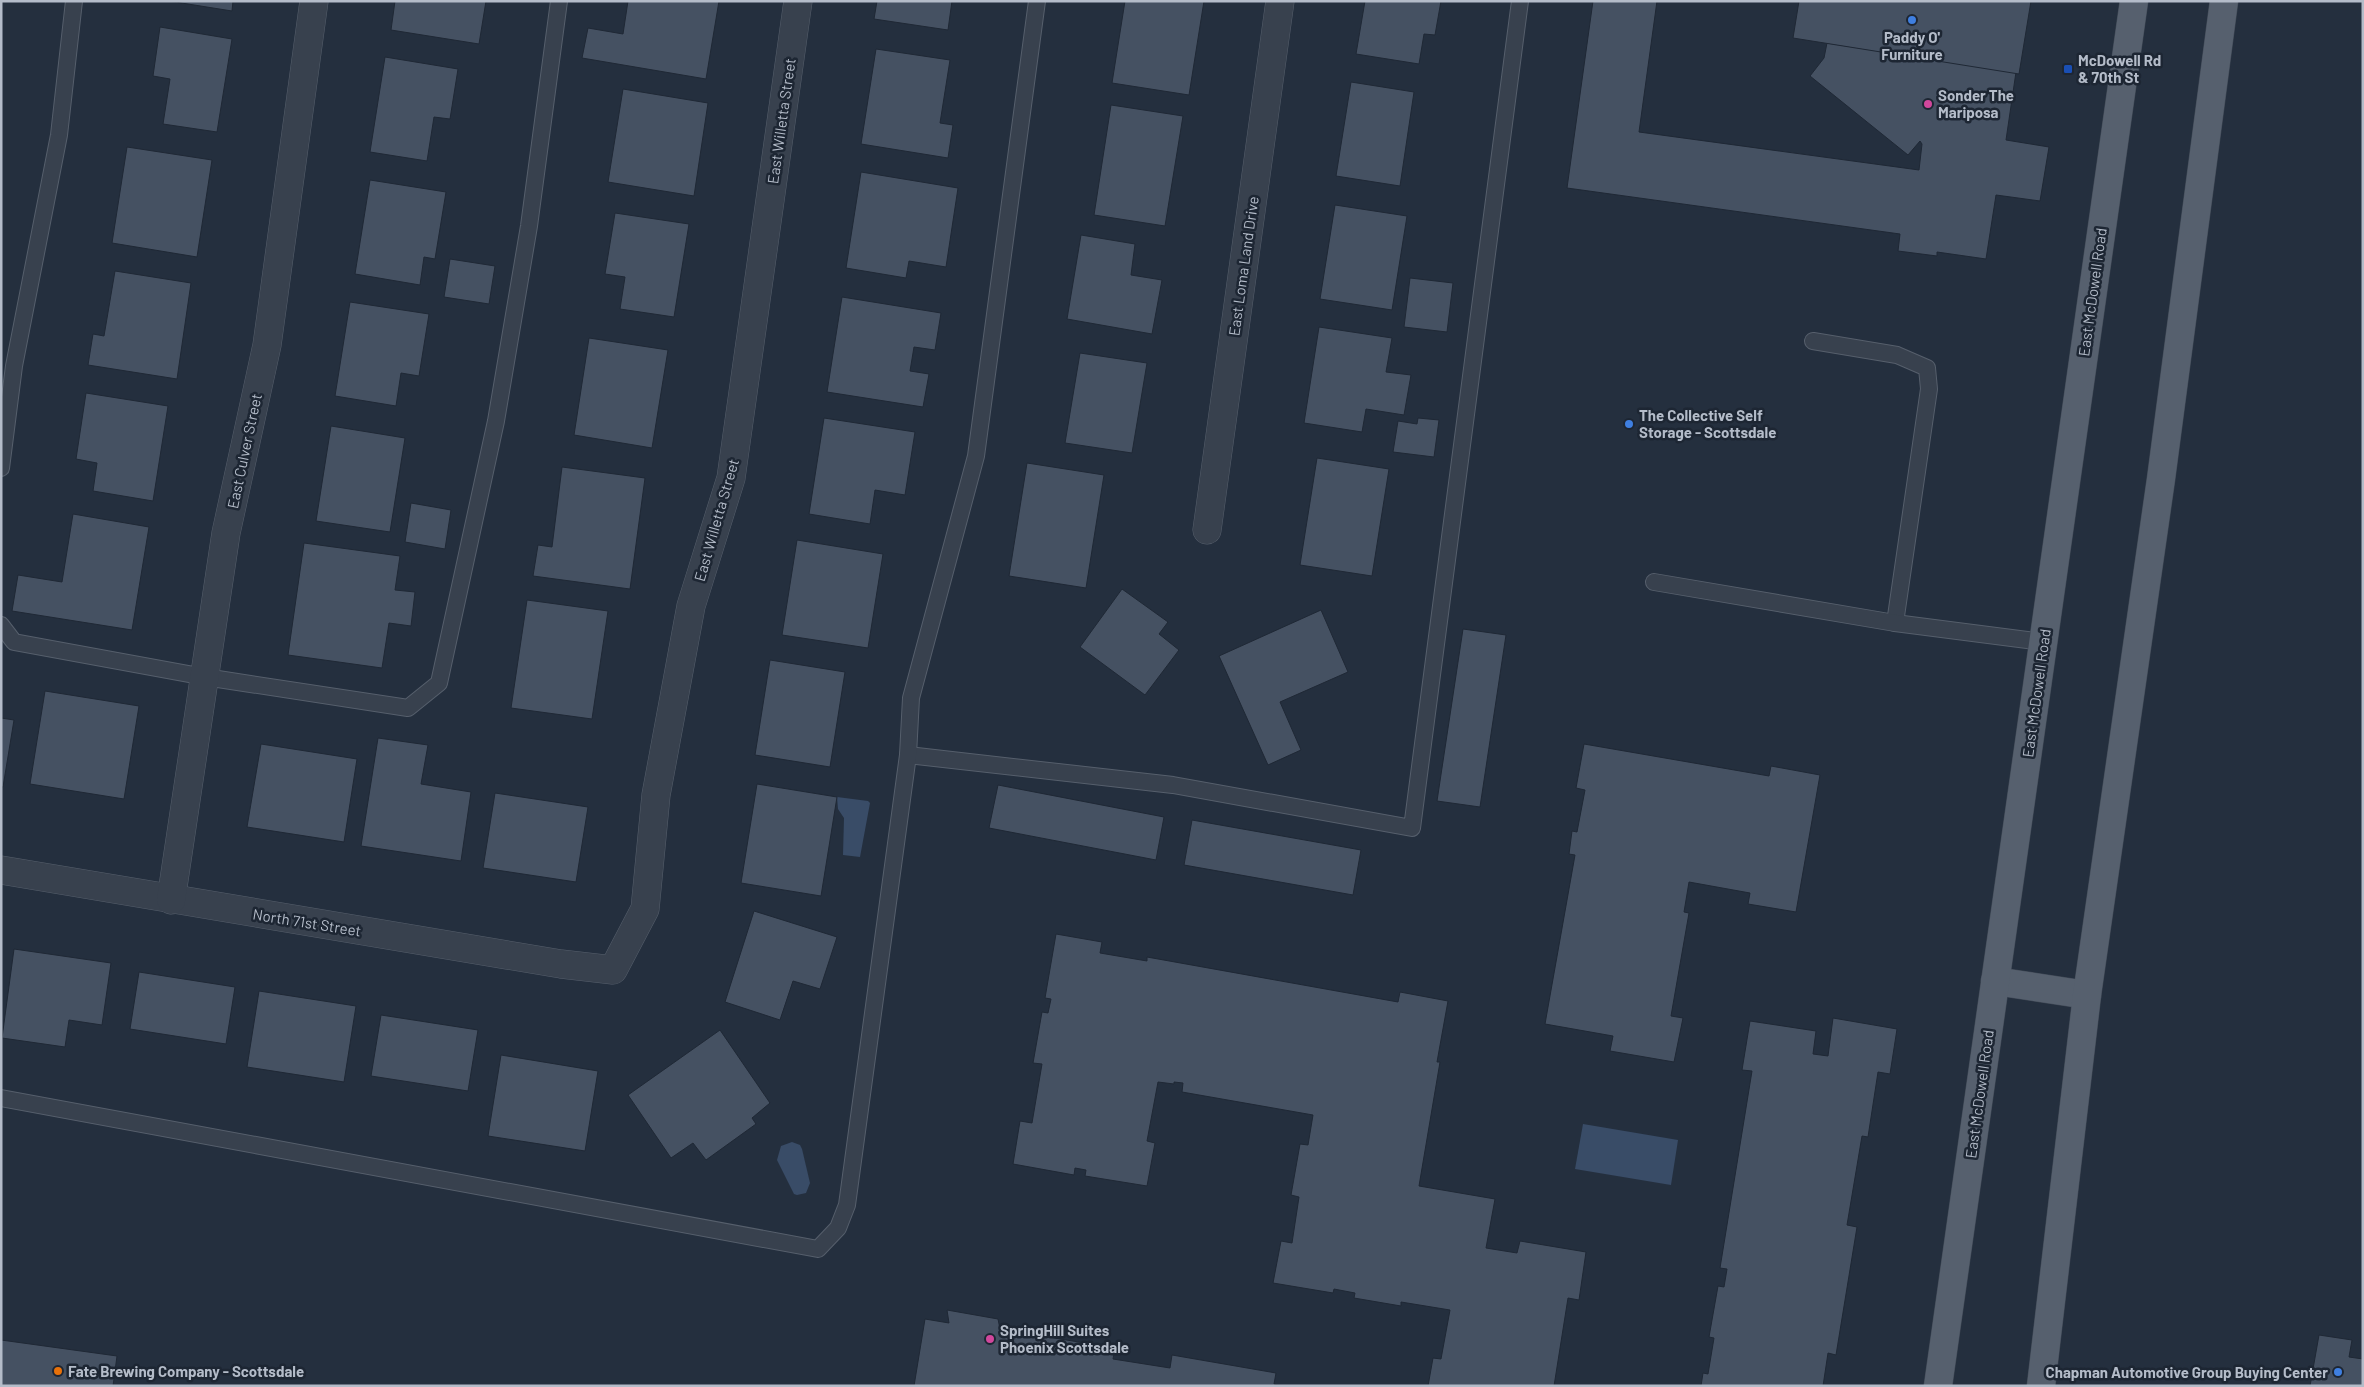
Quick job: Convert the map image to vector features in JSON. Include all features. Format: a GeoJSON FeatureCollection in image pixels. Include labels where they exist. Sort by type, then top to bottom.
{"type":"FeatureCollection","features":[{"type":"Feature","properties":{"kind":"main road","name":"East McDowell Road"},"geometry":{"type":"LineString","coordinates":[[1938,1386],[2134,1]]}},
{"type":"Feature","properties":{"kind":"main road"},"geometry":{"type":"LineString","coordinates":[[2042,1386],[2087,994],[2161,479],[2224,1]]}},
{"type":"Feature","properties":{"kind":"main road"},"geometry":{"type":"LineString","coordinates":[[1995,981],[2087,994]]}},
{"type":"Feature","properties":{"kind":"street","name":"East Culver Street"},"geometry":{"type":"LineString","coordinates":[[170,900],[226,533],[267,345],[314,1]]}},
{"type":"Feature","properties":{"kind":"street","name":"East Willetta Street"},"geometry":{"type":"LineString","coordinates":[[613,970],[645,909],[656,795],[691,606],[731,478],[798,1]]}},
{"type":"Feature","properties":{"kind":"street","name":"East Loma Land Drive"},"geometry":{"type":"LineString","coordinates":[[1207,530],[1280,1]]}},
{"type":"Feature","properties":{"kind":"street","name":"North 71st Street"},"geometry":{"type":"LineString","coordinates":[[1,870],[551,963],[613,970]]}},
{"type":"Feature","properties":{"kind":"lane"},"geometry":{"type":"LineString","coordinates":[[1,468],[14,366],[59,135],[74,1]]}},
{"type":"Feature","properties":{"kind":"lane"},"geometry":{"type":"LineString","coordinates":[[1,625],[14,642],[205,677],[408,708],[439,682],[496,420],[529,226],[559,1]]}},
{"type":"Feature","properties":{"kind":"lane"},"geometry":{"type":"LineString","coordinates":[[1,1098],[818,1249],[838,1228],[847,1205],[908,755],[911,698],[976,456],[1037,1]]}},
{"type":"Feature","properties":{"kind":"lane"},"geometry":{"type":"LineString","coordinates":[[908,755],[1173,785],[1412,828],[1520,1]]}},
{"type":"Feature","properties":{"kind":"lane"},"geometry":{"type":"LineString","coordinates":[[1814,341],[1897,355],[1927,368],[1928,390],[1896,623]]}},
{"type":"Feature","properties":{"kind":"lane"},"geometry":{"type":"LineString","coordinates":[[1654,582],[1896,623],[2043,642]]}},
{"type":"Feature","properties":{"kind":"water"},"geometry":{"type":"Polygon","coordinates":[[[837,797],[868,801],[870,803],[860,857],[843,855],[844,818],[838,809],[837,797]]]}},
{"type":"Feature","properties":{"kind":"water"},"geometry":{"type":"Polygon","coordinates":[[[1583,1124],[1678,1140],[1671,1185],[1575,1169],[1583,1124]]]}},
{"type":"Feature","properties":{"kind":"water"},"geometry":{"type":"Polygon","coordinates":[[[792,1142],[800,1145],[802,1149],[810,1183],[806,1193],[797,1195],[794,1194],[777,1160],[781,1146],[792,1142]]]}},
{"type":"Feature","properties":{"kind":"building"},"geometry":{"type":"Polygon","coordinates":[[[169,1],[233,1],[232,11],[169,1]]]}},
{"type":"Feature","properties":{"kind":"building"},"geometry":{"type":"Polygon","coordinates":[[[395,1],[486,1],[479,44],[391,30],[395,1]]]}},
{"type":"Feature","properties":{"kind":"building"},"geometry":{"type":"Polygon","coordinates":[[[628,1],[719,1],[706,79],[582,58],[588,28],[623,34],[628,1]]]}},
{"type":"Feature","properties":{"kind":"building"},"geometry":{"type":"Polygon","coordinates":[[[877,1],[952,1],[948,30],[874,19],[877,1]]]}},
{"type":"Feature","properties":{"kind":"building"},"geometry":{"type":"Polygon","coordinates":[[[1125,1],[1204,1],[1189,95],[1112,83],[1125,1]]]}},
{"type":"Feature","properties":{"kind":"building"},"geometry":{"type":"Polygon","coordinates":[[[1365,1],[1441,1],[1435,35],[1424,34],[1419,64],[1356,54],[1365,1]]]}},
{"type":"Feature","properties":{"kind":"building","name":"Sonder The Mariposa"},"geometry":{"type":"Polygon","coordinates":[[[1593,1],[1657,1],[1639,132],[1919,170],[1922,144],[1920,141],[1908,155],[1810,76],[1824,58],[1827,43],[2016,72],[2006,140],[2049,147],[2040,201],[1996,195],[1986,259],[1937,252],[1937,256],[1898,251],[1900,234],[1567,188],[1593,1]]]}},
{"type":"Feature","properties":{"kind":"building","name":"Paddy O' Furniture"},"geometry":{"type":"Polygon","coordinates":[[[1799,1],[2031,1],[2019,74],[1793,38],[1799,1]]]}},
{"type":"Feature","properties":{"kind":"building"},"geometry":{"type":"Polygon","coordinates":[[[160,27],[232,39],[217,132],[163,124],[170,79],[153,76],[160,27]]]}},
{"type":"Feature","properties":{"kind":"building"},"geometry":{"type":"Polygon","coordinates":[[[876,49],[950,60],[940,123],[953,125],[948,158],[861,144],[876,49]]]}},
{"type":"Feature","properties":{"kind":"building"},"geometry":{"type":"Polygon","coordinates":[[[385,57],[458,69],[450,119],[434,117],[427,161],[370,152],[385,57]]]}},
{"type":"Feature","properties":{"kind":"building"},"geometry":{"type":"Polygon","coordinates":[[[1351,82],[1414,92],[1400,186],[1336,176],[1351,82]]]}},
{"type":"Feature","properties":{"kind":"building"},"geometry":{"type":"Polygon","coordinates":[[[623,89],[708,103],[694,196],[608,182],[623,89]]]}},
{"type":"Feature","properties":{"kind":"building"},"geometry":{"type":"Polygon","coordinates":[[[1111,105],[1183,116],[1165,226],[1094,215],[1111,105]]]}},
{"type":"Feature","properties":{"kind":"building"},"geometry":{"type":"Polygon","coordinates":[[[127,147],[212,160],[197,257],[112,243],[127,147]]]}},
{"type":"Feature","properties":{"kind":"building"},"geometry":{"type":"Polygon","coordinates":[[[861,172],[958,188],[946,267],[909,261],[906,278],[846,268],[861,172]]]}},
{"type":"Feature","properties":{"kind":"building"},"geometry":{"type":"Polygon","coordinates":[[[370,180],[446,192],[435,259],[424,257],[420,285],[355,274],[370,180]]]}},
{"type":"Feature","properties":{"kind":"building"},"geometry":{"type":"Polygon","coordinates":[[[1335,205],[1407,216],[1392,310],[1320,299],[1335,205]]]}},
{"type":"Feature","properties":{"kind":"building"},"geometry":{"type":"Polygon","coordinates":[[[615,213],[689,224],[674,317],[620,309],[625,277],[605,274],[615,213]]]}},
{"type":"Feature","properties":{"kind":"building"},"geometry":{"type":"Polygon","coordinates":[[[1081,235],[1135,244],[1131,275],[1162,280],[1152,334],[1067,319],[1081,235]]]}},
{"type":"Feature","properties":{"kind":"building"},"geometry":{"type":"Polygon","coordinates":[[[450,259],[495,266],[489,304],[444,297],[450,259]]]}},
{"type":"Feature","properties":{"kind":"building"},"geometry":{"type":"Polygon","coordinates":[[[115,271],[191,283],[177,379],[88,365],[93,334],[104,336],[115,271]]]}},
{"type":"Feature","properties":{"kind":"building"},"geometry":{"type":"Polygon","coordinates":[[[1410,278],[1453,283],[1447,332],[1404,327],[1410,278]]]}},
{"type":"Feature","properties":{"kind":"building"},"geometry":{"type":"Polygon","coordinates":[[[842,297],[941,313],[935,350],[914,347],[910,371],[929,374],[923,407],[827,392],[842,297]]]}},
{"type":"Feature","properties":{"kind":"building"},"geometry":{"type":"Polygon","coordinates":[[[350,302],[429,314],[419,376],[401,373],[396,406],[335,396],[350,302]]]}},
{"type":"Feature","properties":{"kind":"building"},"geometry":{"type":"Polygon","coordinates":[[[1319,327],[1392,338],[1386,372],[1411,375],[1404,415],[1366,409],[1362,432],[1304,423],[1319,327]]]}},
{"type":"Feature","properties":{"kind":"building"},"geometry":{"type":"Polygon","coordinates":[[[589,338],[668,350],[652,448],[574,435],[589,338]]]}},
{"type":"Feature","properties":{"kind":"building"},"geometry":{"type":"Polygon","coordinates":[[[1080,353],[1147,363],[1132,453],[1065,443],[1080,353]]]}},
{"type":"Feature","properties":{"kind":"building"},"geometry":{"type":"Polygon","coordinates":[[[86,393],[168,406],[153,501],[93,491],[97,463],[76,459],[86,393]]]}},
{"type":"Feature","properties":{"kind":"building"},"geometry":{"type":"Polygon","coordinates":[[[824,418],[915,432],[905,495],[875,490],[870,524],[809,514],[824,418]]]}},
{"type":"Feature","properties":{"kind":"building"},"geometry":{"type":"Polygon","coordinates":[[[1418,418],[1439,420],[1434,457],[1393,452],[1398,421],[1417,424],[1418,418]]]}},
{"type":"Feature","properties":{"kind":"building"},"geometry":{"type":"Polygon","coordinates":[[[331,426],[405,438],[390,532],[316,521],[331,426]]]}},
{"type":"Feature","properties":{"kind":"building"},"geometry":{"type":"Polygon","coordinates":[[[1317,458],[1389,469],[1372,576],[1300,565],[1317,458]]]}},
{"type":"Feature","properties":{"kind":"building"},"geometry":{"type":"Polygon","coordinates":[[[1027,463],[1104,475],[1086,588],[1009,576],[1027,463]]]}},
{"type":"Feature","properties":{"kind":"building"},"geometry":{"type":"Polygon","coordinates":[[[562,467],[645,478],[630,589],[533,576],[538,545],[552,547],[562,467]]]}},
{"type":"Feature","properties":{"kind":"building"},"geometry":{"type":"Polygon","coordinates":[[[411,503],[451,510],[445,549],[405,542],[411,503]]]}},
{"type":"Feature","properties":{"kind":"building"},"geometry":{"type":"Polygon","coordinates":[[[73,514],[149,527],[132,630],[12,611],[18,575],[62,582],[73,514]]]}},
{"type":"Feature","properties":{"kind":"building"},"geometry":{"type":"Polygon","coordinates":[[[797,540],[883,554],[868,648],[782,635],[797,540]]]}},
{"type":"Feature","properties":{"kind":"building"},"geometry":{"type":"Polygon","coordinates":[[[304,543],[400,556],[395,590],[415,592],[411,626],[389,623],[382,668],[288,655],[304,543]]]}},
{"type":"Feature","properties":{"kind":"building"},"geometry":{"type":"Polygon","coordinates":[[[1122,589],[1168,622],[1159,634],[1179,650],[1145,695],[1080,647],[1122,589]]]}},
{"type":"Feature","properties":{"kind":"building"},"geometry":{"type":"Polygon","coordinates":[[[527,600],[608,611],[592,719],[511,708],[527,600]]]}},
{"type":"Feature","properties":{"kind":"building"},"geometry":{"type":"Polygon","coordinates":[[[1321,610],[1348,672],[1280,702],[1301,750],[1268,765],[1219,656],[1321,610]]]}},
{"type":"Feature","properties":{"kind":"building"},"geometry":{"type":"Polygon","coordinates":[[[1463,629],[1506,635],[1480,807],[1437,801],[1463,629]]]}},
{"type":"Feature","properties":{"kind":"building"},"geometry":{"type":"Polygon","coordinates":[[[770,660],[845,672],[830,767],[755,755],[770,660]]]}},
{"type":"Feature","properties":{"kind":"building"},"geometry":{"type":"Polygon","coordinates":[[[45,691],[139,706],[124,799],[30,784],[45,691]]]}},
{"type":"Feature","properties":{"kind":"building"},"geometry":{"type":"Polygon","coordinates":[[[1,718],[14,720],[3,787],[1,787],[1,718]]]}},
{"type":"Feature","properties":{"kind":"building"},"geometry":{"type":"Polygon","coordinates":[[[378,738],[428,745],[421,784],[471,792],[461,861],[361,846],[378,738]]]}},
{"type":"Feature","properties":{"kind":"building"},"geometry":{"type":"Polygon","coordinates":[[[261,744],[357,759],[344,842],[247,827],[261,744]]]}},
{"type":"Feature","properties":{"kind":"building"},"geometry":{"type":"Polygon","coordinates":[[[1584,744],[1769,776],[1771,766],[1820,775],[1796,912],[1748,904],[1750,893],[1689,882],[1684,912],[1689,913],[1671,1016],[1683,1018],[1674,1062],[1610,1051],[1613,1036],[1545,1024],[1575,855],[1569,854],[1572,831],[1577,832],[1585,790],[1576,788],[1584,744]]]}},
{"type":"Feature","properties":{"kind":"building"},"geometry":{"type":"Polygon","coordinates":[[[757,784],[837,797],[821,896],[741,883],[757,784]]]}},
{"type":"Feature","properties":{"kind":"building"},"geometry":{"type":"Polygon","coordinates":[[[998,785],[1164,817],[1156,860],[989,828],[998,785]]]}},
{"type":"Feature","properties":{"kind":"building"},"geometry":{"type":"Polygon","coordinates":[[[495,793],[588,807],[576,882],[483,868],[495,793]]]}},
{"type":"Feature","properties":{"kind":"building"},"geometry":{"type":"Polygon","coordinates":[[[1192,820],[1361,850],[1353,895],[1184,865],[1192,820]]]}},
{"type":"Feature","properties":{"kind":"building"},"geometry":{"type":"Polygon","coordinates":[[[754,911],[837,937],[820,989],[793,981],[780,1020],[725,1002],[754,911]]]}},
{"type":"Feature","properties":{"kind":"building"},"geometry":{"type":"Polygon","coordinates":[[[1056,934],[1102,942],[1100,953],[1147,961],[1147,957],[1398,1002],[1400,992],[1448,1001],[1437,1062],[1440,1062],[1419,1186],[1495,1199],[1486,1248],[1517,1253],[1520,1241],[1586,1252],[1579,1300],[1568,1298],[1554,1386],[1428,1386],[1433,1358],[1441,1359],[1450,1310],[1401,1302],[1401,1306],[1354,1298],[1355,1293],[1334,1289],[1333,1293],[1273,1283],[1281,1241],[1292,1243],[1299,1197],[1291,1195],[1300,1144],[1308,1145],[1313,1115],[1182,1092],[1183,1083],[1158,1082],[1147,1141],[1155,1143],[1147,1186],[1085,1176],[1086,1170],[1075,1168],[1074,1175],[1013,1164],[1020,1121],[1032,1123],[1042,1064],[1033,1063],[1042,1012],[1048,1013],[1051,999],[1045,998],[1056,934]]]}},
{"type":"Feature","properties":{"kind":"building"},"geometry":{"type":"Polygon","coordinates":[[[14,949],[111,963],[102,1025],[69,1020],[65,1047],[2,1038],[14,949]]]}},
{"type":"Feature","properties":{"kind":"building"},"geometry":{"type":"Polygon","coordinates":[[[139,972],[235,987],[226,1044],[130,1029],[139,972]]]}},
{"type":"Feature","properties":{"kind":"building"},"geometry":{"type":"Polygon","coordinates":[[[259,991],[356,1006],[344,1082],[247,1067],[259,991]]]}},
{"type":"Feature","properties":{"kind":"building"},"geometry":{"type":"Polygon","coordinates":[[[381,1015],[478,1030],[468,1091],[371,1076],[381,1015]]]}},
{"type":"Feature","properties":{"kind":"building"},"geometry":{"type":"Polygon","coordinates":[[[1833,1018],[1897,1029],[1890,1074],[1878,1072],[1868,1137],[1862,1136],[1847,1225],[1857,1227],[1836,1355],[1828,1353],[1823,1386],[1701,1386],[1703,1373],[1708,1374],[1714,1338],[1709,1337],[1718,1286],[1724,1287],[1727,1269],[1720,1268],[1752,1071],[1742,1070],[1750,1021],[1816,1031],[1813,1054],[1828,1056],[1833,1018]]]}},
{"type":"Feature","properties":{"kind":"building"},"geometry":{"type":"Polygon","coordinates":[[[720,1030],[770,1103],[752,1118],[756,1124],[706,1160],[693,1143],[671,1158],[628,1095],[720,1030]]]}},
{"type":"Feature","properties":{"kind":"building"},"geometry":{"type":"Polygon","coordinates":[[[501,1055],[598,1071],[585,1151],[488,1136],[501,1055]]]}},
{"type":"Feature","properties":{"kind":"building","name":"SpringHill Suites Phoenix Scottsdale"},"geometry":{"type":"Polygon","coordinates":[[[947,1310],[998,1319],[1000,1329],[1115,1348],[1113,1359],[1170,1368],[1172,1355],[1276,1373],[1274,1384],[1282,1386],[914,1386],[925,1319],[949,1323],[947,1310]]]}},
{"type":"Feature","properties":{"kind":"building","name":"Chapman Automotive Group Buying Center"},"geometry":{"type":"Polygon","coordinates":[[[2319,1335],[2352,1340],[2349,1357],[2363,1359],[2363,1386],[2310,1386],[2319,1335]]]}},
{"type":"Feature","properties":{"kind":"building","name":"Fate Brewing Company - Scottsdale"},"geometry":{"type":"Polygon","coordinates":[[[1,1340],[117,1356],[113,1386],[1,1386],[1,1340]]]}},
{"type":"Feature","properties":{"kind":"place","name":"Paddy O' Furniture"},"geometry":{"type":"Point","coordinates":[1912,20]}},
{"type":"Feature","properties":{"kind":"place","name":"McDowell Rd & 70th St"},"geometry":{"type":"Point","coordinates":[2068,69]}},
{"type":"Feature","properties":{"kind":"place","name":"Sonder The Mariposa"},"geometry":{"type":"Point","coordinates":[1928,104]}},
{"type":"Feature","properties":{"kind":"place","name":"The Collective Self Storage - Scottsdale"},"geometry":{"type":"Point","coordinates":[1629,424]}},
{"type":"Feature","properties":{"kind":"place","name":"SpringHill Suites Phoenix Scottsdale"},"geometry":{"type":"Point","coordinates":[990,1339]}},
{"type":"Feature","properties":{"kind":"place","name":"Fate Brewing Company - Scottsdale"},"geometry":{"type":"Point","coordinates":[58,1371]}},
{"type":"Feature","properties":{"kind":"place","name":"Chapman Automotive Group Buying Center"},"geometry":{"type":"Point","coordinates":[2338,1372]}}]}
